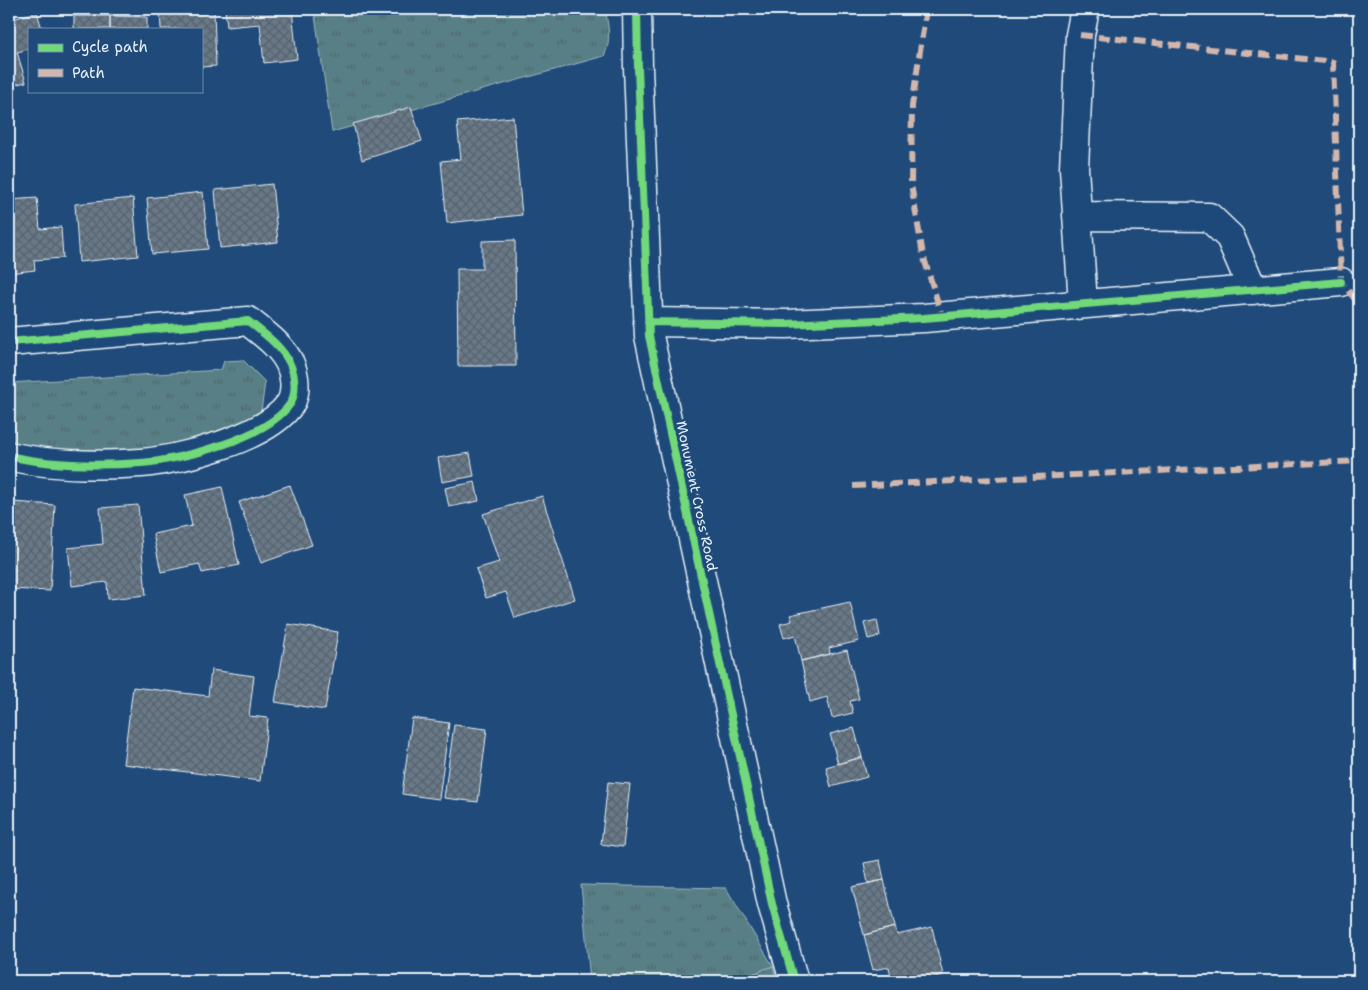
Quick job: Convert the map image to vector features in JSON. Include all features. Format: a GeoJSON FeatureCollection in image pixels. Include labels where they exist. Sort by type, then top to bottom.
{"type":"FeatureCollection","features":[{"type":"Feature","properties":{"kind":"street","name":"Monument Cross Road"},"geometry":{"type":"LineString","coordinates":[[637,9],[649,336],[770,895],[794,981]]}},
{"type":"Feature","properties":{"kind":"street"},"geometry":{"type":"LineString","coordinates":[[1083,304],[1074,168],[1080,35],[1085,9]]}},
{"type":"Feature","properties":{"kind":"street"},"geometry":{"type":"LineString","coordinates":[[1078,216],[1209,217],[1230,237],[1253,290]]}},
{"type":"Feature","properties":{"kind":"street"},"geometry":{"type":"LineString","coordinates":[[648,322],[796,323],[924,318],[1341,282]]}},
{"type":"Feature","properties":{"kind":"street"},"geometry":{"type":"LineString","coordinates":[[9,342],[248,321],[272,340],[290,363],[295,384],[291,404],[272,422],[246,436],[202,452],[143,463],[73,465],[28,461],[9,456]]}},
{"type":"Feature","properties":{"kind":"green space"},"geometry":{"type":"Polygon","coordinates":[[[314,9],[605,9],[609,38],[604,56],[332,132],[314,9]]]}},
{"type":"Feature","properties":{"kind":"green space"},"geometry":{"type":"Polygon","coordinates":[[[243,360],[265,382],[261,412],[245,430],[173,446],[90,456],[9,447],[9,383],[221,370],[224,361],[243,360]]]}},
{"type":"Feature","properties":{"kind":"green space"},"geometry":{"type":"Polygon","coordinates":[[[581,885],[726,888],[773,966],[735,981],[590,981],[581,885]]]}},
{"type":"Feature","properties":{"kind":"green space"},"geometry":{"type":"Polygon","coordinates":[[[773,966],[776,981],[735,981],[773,966]]]}},
{"type":"Feature","properties":{"kind":"building"},"geometry":{"type":"Polygon","coordinates":[[[225,9],[292,9],[297,59],[264,63],[260,24],[227,27],[225,9]]]}},
{"type":"Feature","properties":{"kind":"building"},"geometry":{"type":"Polygon","coordinates":[[[214,11],[216,66],[202,67],[202,28],[161,28],[160,12],[214,11]]]}},
{"type":"Feature","properties":{"kind":"building"},"geometry":{"type":"Polygon","coordinates":[[[37,12],[42,28],[28,28],[28,49],[17,52],[26,82],[9,86],[9,20],[37,12]]]}},
{"type":"Feature","properties":{"kind":"building"},"geometry":{"type":"Polygon","coordinates":[[[74,16],[110,16],[110,28],[74,28],[74,16]]]}},
{"type":"Feature","properties":{"kind":"building"},"geometry":{"type":"Polygon","coordinates":[[[110,16],[147,17],[147,28],[110,28],[110,16]]]}},
{"type":"Feature","properties":{"kind":"building"},"geometry":{"type":"Polygon","coordinates":[[[411,107],[422,141],[362,160],[353,124],[411,107]]]}},
{"type":"Feature","properties":{"kind":"building"},"geometry":{"type":"Polygon","coordinates":[[[513,117],[522,215],[447,223],[441,161],[461,159],[457,122],[513,117]]]}},
{"type":"Feature","properties":{"kind":"building"},"geometry":{"type":"Polygon","coordinates":[[[272,184],[278,242],[220,248],[215,190],[272,184]]]}},
{"type":"Feature","properties":{"kind":"building"},"geometry":{"type":"Polygon","coordinates":[[[203,192],[208,249],[152,254],[147,198],[203,192]]]}},
{"type":"Feature","properties":{"kind":"building"},"geometry":{"type":"Polygon","coordinates":[[[37,198],[40,229],[61,227],[63,258],[34,260],[35,270],[9,273],[9,200],[37,198]]]}},
{"type":"Feature","properties":{"kind":"building"},"geometry":{"type":"Polygon","coordinates":[[[133,198],[138,256],[79,262],[75,204],[133,198]]]}},
{"type":"Feature","properties":{"kind":"building"},"geometry":{"type":"Polygon","coordinates":[[[515,240],[516,366],[458,366],[457,269],[482,269],[482,241],[515,240]]]}},
{"type":"Feature","properties":{"kind":"building"},"geometry":{"type":"Polygon","coordinates":[[[470,453],[474,476],[442,482],[438,458],[470,453]]]}},
{"type":"Feature","properties":{"kind":"building"},"geometry":{"type":"Polygon","coordinates":[[[475,482],[479,501],[449,507],[445,488],[475,482]]]}},
{"type":"Feature","properties":{"kind":"building"},"geometry":{"type":"Polygon","coordinates":[[[290,485],[312,545],[261,563],[239,502],[290,485]]]}},
{"type":"Feature","properties":{"kind":"building"},"geometry":{"type":"Polygon","coordinates":[[[222,487],[239,565],[202,573],[199,564],[161,572],[153,534],[192,526],[185,495],[222,487]]]}},
{"type":"Feature","properties":{"kind":"building"},"geometry":{"type":"Polygon","coordinates":[[[542,496],[575,599],[515,618],[506,592],[486,598],[476,569],[499,562],[483,514],[542,496]]]}},
{"type":"Feature","properties":{"kind":"building"},"geometry":{"type":"Polygon","coordinates":[[[13,502],[55,505],[50,591],[10,589],[9,537],[11,538],[13,502]]]}},
{"type":"Feature","properties":{"kind":"building"},"geometry":{"type":"Polygon","coordinates":[[[138,505],[146,595],[108,599],[107,582],[72,586],[68,548],[103,544],[100,508],[138,505]]]}},
{"type":"Feature","properties":{"kind":"building"},"geometry":{"type":"Polygon","coordinates":[[[850,602],[859,641],[829,648],[830,654],[801,661],[795,635],[784,638],[780,624],[792,621],[790,615],[850,602]]]}},
{"type":"Feature","properties":{"kind":"building"},"geometry":{"type":"Polygon","coordinates":[[[877,620],[880,636],[868,639],[864,623],[877,620]]]}},
{"type":"Feature","properties":{"kind":"building"},"geometry":{"type":"Polygon","coordinates":[[[288,624],[338,632],[325,710],[275,702],[288,624]]]}},
{"type":"Feature","properties":{"kind":"building"},"geometry":{"type":"Polygon","coordinates":[[[847,650],[859,699],[850,701],[853,713],[832,718],[827,697],[810,702],[801,661],[847,650]]]}},
{"type":"Feature","properties":{"kind":"building"},"geometry":{"type":"Polygon","coordinates":[[[211,670],[254,676],[249,716],[268,718],[260,781],[123,764],[133,687],[208,696],[211,670]]]}},
{"type":"Feature","properties":{"kind":"building"},"geometry":{"type":"Polygon","coordinates":[[[412,718],[449,723],[439,799],[402,794],[412,718]]]}},
{"type":"Feature","properties":{"kind":"building"},"geometry":{"type":"Polygon","coordinates":[[[454,725],[487,729],[478,802],[444,798],[454,725]]]}},
{"type":"Feature","properties":{"kind":"building"},"geometry":{"type":"Polygon","coordinates":[[[854,728],[862,757],[838,764],[830,734],[854,728]]]}},
{"type":"Feature","properties":{"kind":"building"},"geometry":{"type":"Polygon","coordinates":[[[862,757],[867,777],[831,787],[826,767],[862,757]]]}},
{"type":"Feature","properties":{"kind":"building"},"geometry":{"type":"Polygon","coordinates":[[[608,782],[630,784],[623,847],[601,844],[608,782]]]}},
{"type":"Feature","properties":{"kind":"building"},"geometry":{"type":"Polygon","coordinates":[[[880,860],[884,880],[868,883],[864,863],[880,860]]]}},
{"type":"Feature","properties":{"kind":"building"},"geometry":{"type":"Polygon","coordinates":[[[884,880],[895,927],[864,935],[852,887],[884,880]]]}},
{"type":"Feature","properties":{"kind":"building"},"geometry":{"type":"Polygon","coordinates":[[[895,927],[897,935],[932,927],[943,975],[916,981],[892,981],[889,967],[873,970],[864,935],[895,927]]]}},
{"type":"Feature","properties":{"kind":"marked path"},"geometry":{"type":"LineString","coordinates":[[926,9],[912,106],[911,184],[923,255],[942,316]]}},
{"type":"Feature","properties":{"kind":"marked path"},"geometry":{"type":"LineString","coordinates":[[1080,35],[1333,62],[1341,282],[1359,304]]}},
{"type":"Feature","properties":{"kind":"marked path"},"geometry":{"type":"LineString","coordinates":[[853,486],[1359,461]]}},
{"type":"Feature","properties":{"kind":"cycle path"},"geometry":{"type":"LineString","coordinates":[[637,9],[649,336],[772,904],[794,981]]}},
{"type":"Feature","properties":{"kind":"cycle path"},"geometry":{"type":"LineString","coordinates":[[648,322],[786,324],[924,318],[1341,282]]}},
{"type":"Feature","properties":{"kind":"cycle path"},"geometry":{"type":"LineString","coordinates":[[9,342],[248,321],[272,340],[287,357],[294,379],[294,395],[292,400],[279,416],[243,437],[199,452],[158,461],[108,465],[42,462],[9,456]]}}]}
